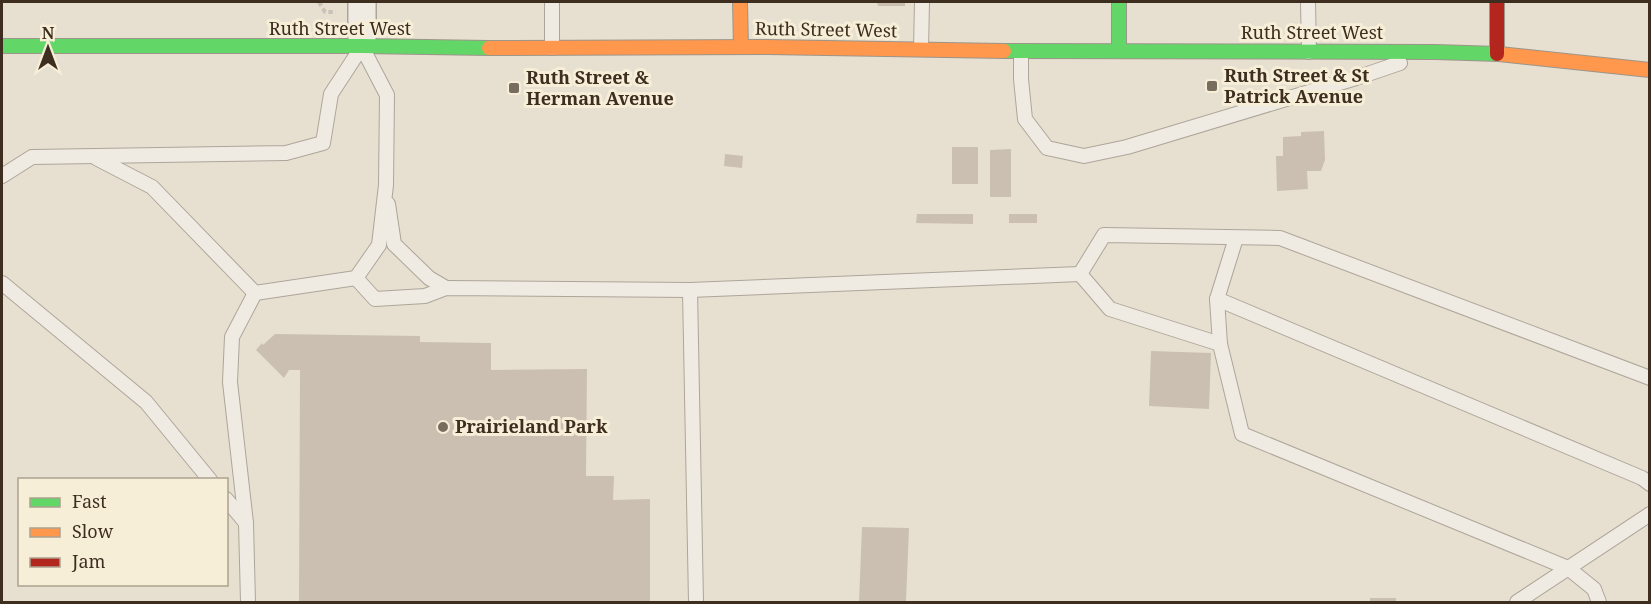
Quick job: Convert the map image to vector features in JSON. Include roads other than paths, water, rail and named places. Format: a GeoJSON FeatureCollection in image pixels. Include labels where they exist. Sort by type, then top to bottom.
{"type":"FeatureCollection","features":[{"type":"Feature","properties":{"kind":"street"},"geometry":{"type":"LineString","coordinates":[[362,2],[362,46]]}},
{"type":"Feature","properties":{"kind":"street"},"geometry":{"type":"LineString","coordinates":[[741,2],[741,47]]}},
{"type":"Feature","properties":{"kind":"street"},"geometry":{"type":"LineString","coordinates":[[1119,2],[1119,51]]}},
{"type":"Feature","properties":{"kind":"street"},"geometry":{"type":"LineString","coordinates":[[1497,2],[1497,54]]}},
{"type":"Feature","properties":{"kind":"street","name":"Ruth Street West"},"geometry":{"type":"LineString","coordinates":[[2,46],[741,47],[1021,51],[1435,52],[1497,54],[1650,70]]}},
{"type":"Feature","properties":{"kind":"lane"},"geometry":{"type":"LineString","coordinates":[[552,2],[552,48]]}},
{"type":"Feature","properties":{"kind":"lane"},"geometry":{"type":"LineString","coordinates":[[921,50],[922,2]]}},
{"type":"Feature","properties":{"kind":"lane"},"geometry":{"type":"LineString","coordinates":[[1308,2],[1309,52]]}},
{"type":"Feature","properties":{"kind":"lane"},"geometry":{"type":"LineString","coordinates":[[2,176],[32,157],[286,153],[323,143],[332,94],[362,46]]}},
{"type":"Feature","properties":{"kind":"lane"},"geometry":{"type":"LineString","coordinates":[[255,293],[356,278],[379,245],[386,185],[387,95],[362,46]]}},
{"type":"Feature","properties":{"kind":"lane"},"geometry":{"type":"LineString","coordinates":[[1021,51],[1025,119],[1047,148],[1084,156],[1126,147],[1435,52]]}},
{"type":"Feature","properties":{"kind":"lane"},"geometry":{"type":"LineString","coordinates":[[95,157],[152,187],[255,293]]}},
{"type":"Feature","properties":{"kind":"lane"},"geometry":{"type":"LineString","coordinates":[[386,185],[394,244],[429,278],[446,288]]}},
{"type":"Feature","properties":{"kind":"lane"},"geometry":{"type":"LineString","coordinates":[[1080,274],[1104,236],[1280,238],[1650,378]]}},
{"type":"Feature","properties":{"kind":"lane"},"geometry":{"type":"LineString","coordinates":[[1236,238],[1217,299],[1220,344],[1242,434],[1568,568],[1594,589],[1599,603]]}},
{"type":"Feature","properties":{"kind":"lane"},"geometry":{"type":"LineString","coordinates":[[356,278],[375,299],[425,296],[446,288],[690,290],[1080,274]]}},
{"type":"Feature","properties":{"kind":"lane"},"geometry":{"type":"LineString","coordinates":[[1080,274],[1110,309],[1220,344]]}},
{"type":"Feature","properties":{"kind":"lane"},"geometry":{"type":"LineString","coordinates":[[2,283],[146,402],[208,478]]}},
{"type":"Feature","properties":{"kind":"lane"},"geometry":{"type":"LineString","coordinates":[[690,290],[696,603]]}},
{"type":"Feature","properties":{"kind":"lane"},"geometry":{"type":"LineString","coordinates":[[248,603],[246,523],[230,382],[232,337],[255,293]]}},
{"type":"Feature","properties":{"kind":"lane"},"geometry":{"type":"LineString","coordinates":[[1217,299],[1642,478],[1650,484]]}},
{"type":"Feature","properties":{"kind":"lane"},"geometry":{"type":"LineString","coordinates":[[228,501],[246,523]]}},
{"type":"Feature","properties":{"kind":"lane"},"geometry":{"type":"LineString","coordinates":[[1517,603],[1650,514]]}},
{"type":"Feature","properties":{"kind":"place","name":"Ruth Street & St Patrick Avenue"},"geometry":{"type":"Point","coordinates":[1212,86]}},
{"type":"Feature","properties":{"kind":"place","name":"Ruth Street & Herman Avenue"},"geometry":{"type":"Point","coordinates":[514,88]}},
{"type":"Feature","properties":{"kind":"place","name":"Prairieland Park"},"geometry":{"type":"Point","coordinates":[443,427]}}]}
